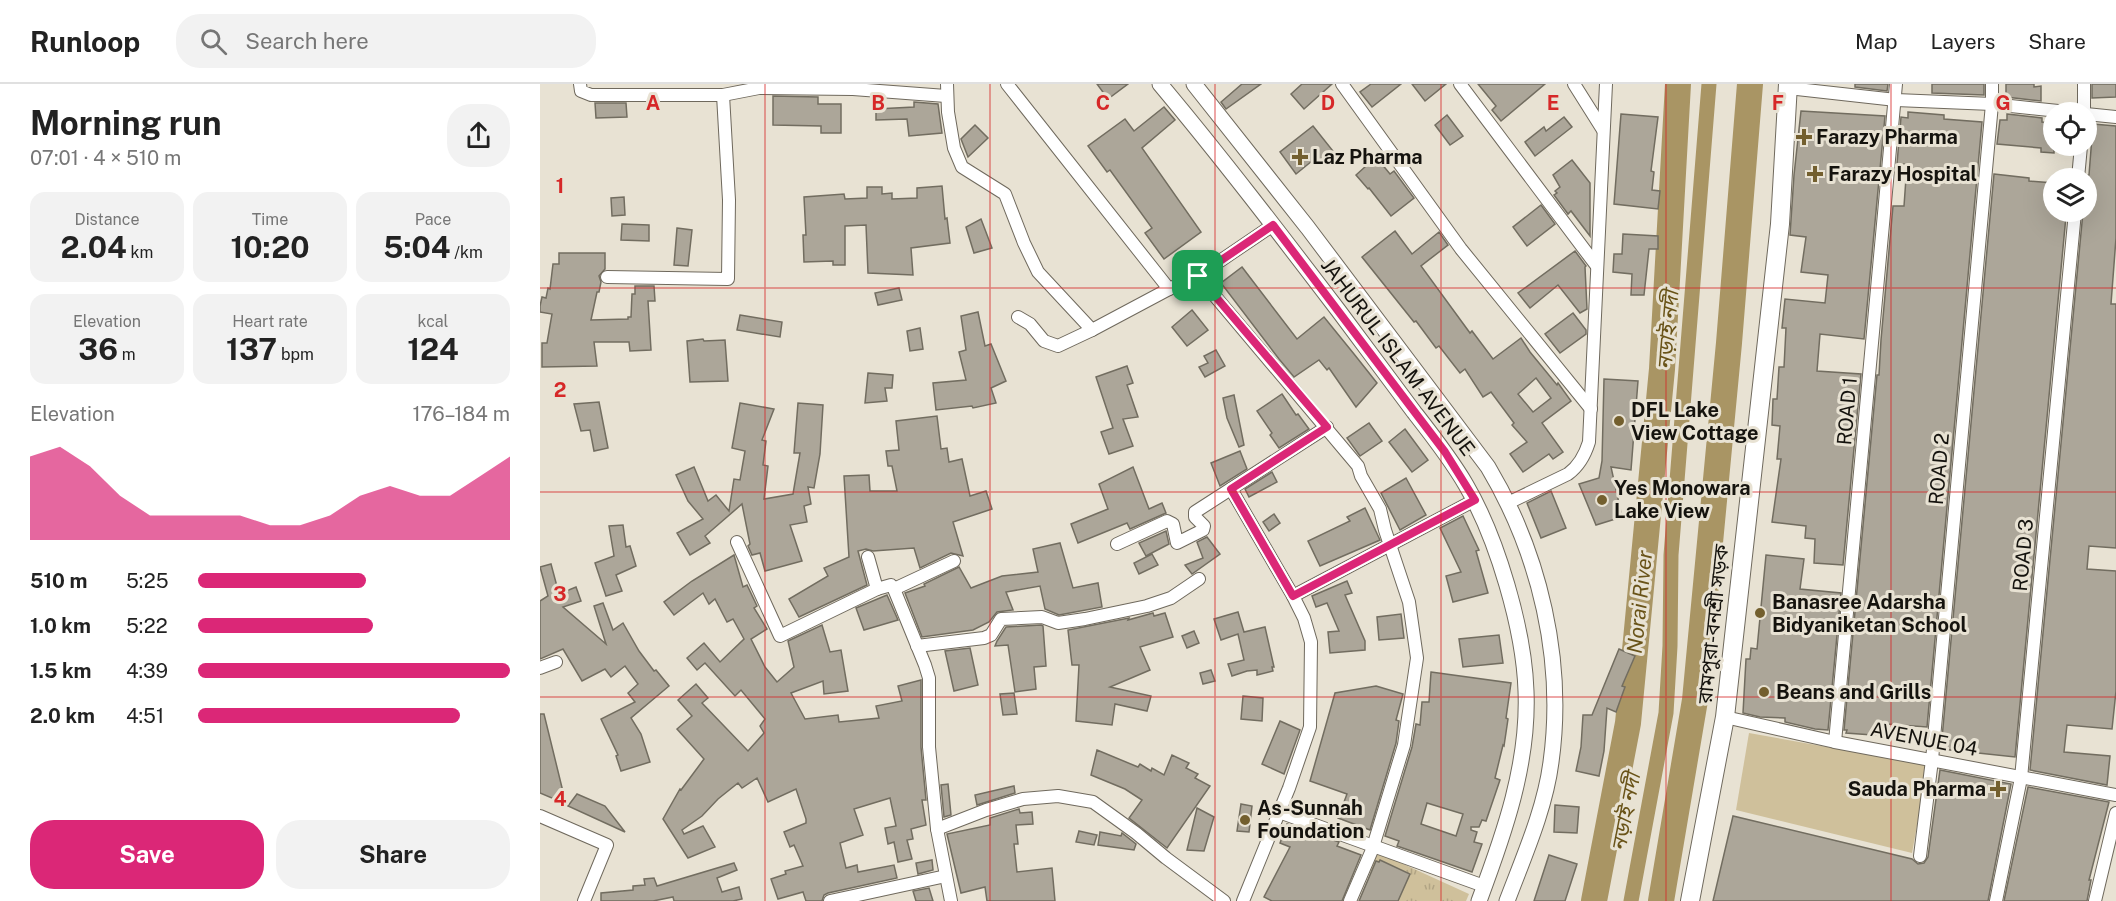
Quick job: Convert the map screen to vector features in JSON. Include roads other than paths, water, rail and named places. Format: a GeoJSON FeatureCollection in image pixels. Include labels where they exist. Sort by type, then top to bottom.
{"type":"FeatureCollection","features":[{"type":"Feature","properties":{"kind":"main road","name":"রামপুরা-বনশ্রী সড়ক"},"geometry":{"type":"LineString","coordinates":[[1689,901],[1725,717],[1780,224],[1788,86]]}},
{"type":"Feature","properties":{"kind":"street"},"geometry":{"type":"LineString","coordinates":[[580,84],[581,92],[591,95],[671,89],[723,95],[759,86],[946,90],[954,148],[963,167],[1005,194],[1038,273],[1092,330]]}},
{"type":"Feature","properties":{"kind":"street"},"geometry":{"type":"LineString","coordinates":[[1007,84],[1169,289]]}},
{"type":"Feature","properties":{"kind":"street","name":"JAHURUL ISLAM AVENUE"},"geometry":{"type":"LineString","coordinates":[[1160,84],[1273,225],[1445,452],[1475,500],[1494,548],[1517,623],[1526,689],[1525,736],[1518,779],[1479,901]]}},
{"type":"Feature","properties":{"kind":"street","name":"JAHURUL ISLAM AVENUE"},"geometry":{"type":"LineString","coordinates":[[1194,84],[1308,228],[1488,467],[1508,503],[1526,549],[1547,624],[1556,680],[1556,704],[1551,763],[1546,790],[1507,901]]}},
{"type":"Feature","properties":{"kind":"street"},"geometry":{"type":"LineString","coordinates":[[1342,84],[1461,249],[1591,409]]}},
{"type":"Feature","properties":{"kind":"street"},"geometry":{"type":"LineString","coordinates":[[1460,84],[1596,265]]}},
{"type":"Feature","properties":{"kind":"street"},"geometry":{"type":"LineString","coordinates":[[1574,84],[1603,130]]}},
{"type":"Feature","properties":{"kind":"street"},"geometry":{"type":"LineString","coordinates":[[1508,503],[1576,468],[1586,453],[1589,442],[1606,84]]}},
{"type":"Feature","properties":{"kind":"street","name":"ROAD 1"},"geometry":{"type":"LineString","coordinates":[[1835,741],[1896,84]]}},
{"type":"Feature","properties":{"kind":"street","name":"ROAD 2"},"geometry":{"type":"LineString","coordinates":[[1920,856],[1932,760],[1992,84]]}},
{"type":"Feature","properties":{"kind":"street"},"geometry":{"type":"LineString","coordinates":[[2085,84],[2085,102]]}},
{"type":"Feature","properties":{"kind":"street"},"geometry":{"type":"LineString","coordinates":[[1788,86],[1896,100],[1992,104],[2043,109]]}},
{"type":"Feature","properties":{"kind":"street"},"geometry":{"type":"LineString","coordinates":[[607,277],[728,279],[729,200],[723,95]]}},
{"type":"Feature","properties":{"kind":"street"},"geometry":{"type":"LineString","coordinates":[[2097,115],[2116,117]]}},
{"type":"Feature","properties":{"kind":"street","name":"ROAD 3"},"geometry":{"type":"LineString","coordinates":[[1996,901],[2021,778],[2074,222]]}},
{"type":"Feature","properties":{"kind":"street"},"geometry":{"type":"LineString","coordinates":[[1018,317],[1030,324],[1044,341],[1058,346],[1198,276],[1273,225]]}},
{"type":"Feature","properties":{"kind":"street"},"geometry":{"type":"LineString","coordinates":[[1198,276],[1358,465],[1361,476],[1380,509],[1409,602],[1417,658],[1404,746],[1373,846],[1350,901]]}},
{"type":"Feature","properties":{"kind":"street"},"geometry":{"type":"LineString","coordinates":[[1118,544],[1167,521],[1173,524],[1177,543],[1203,530],[1195,512],[1327,427]]}},
{"type":"Feature","properties":{"kind":"street"},"geometry":{"type":"LineString","coordinates":[[1231,489],[1293,596],[1304,618],[1311,642],[1310,727],[1243,901]]}},
{"type":"Feature","properties":{"kind":"street"},"geometry":{"type":"LineString","coordinates":[[1293,596],[1475,500]]}},
{"type":"Feature","properties":{"kind":"street"},"geometry":{"type":"LineString","coordinates":[[737,542],[780,636],[886,585],[891,585],[894,589],[929,678],[930,747],[937,829],[951,901]]}},
{"type":"Feature","properties":{"kind":"street"},"geometry":{"type":"LineString","coordinates":[[868,557],[877,589]]}},
{"type":"Feature","properties":{"kind":"street"},"geometry":{"type":"LineString","coordinates":[[894,589],[954,561]]}},
{"type":"Feature","properties":{"kind":"street"},"geometry":{"type":"LineString","coordinates":[[917,646],[984,638],[991,635],[1001,619],[1042,617],[1058,623],[1147,606],[1171,598],[1199,579]]}},
{"type":"Feature","properties":{"kind":"street"},"geometry":{"type":"LineString","coordinates":[[540,668],[556,662]]}},
{"type":"Feature","properties":{"kind":"street","name":"AVENUE 04"},"geometry":{"type":"LineString","coordinates":[[1725,717],[1835,741],[2116,795]]}},
{"type":"Feature","properties":{"kind":"street"},"geometry":{"type":"LineString","coordinates":[[937,829],[986,810],[1023,799],[1058,796],[1093,802],[1136,832],[1166,858],[1224,901]]}},
{"type":"Feature","properties":{"kind":"street"},"geometry":{"type":"LineString","coordinates":[[1279,812],[1485,886]]}},
{"type":"Feature","properties":{"kind":"street"},"geometry":{"type":"LineString","coordinates":[[2095,901],[2116,813]]}},
{"type":"Feature","properties":{"kind":"street"},"geometry":{"type":"LineString","coordinates":[[540,816],[607,845],[584,901]]}},
{"type":"Feature","properties":{"kind":"street"},"geometry":{"type":"LineString","coordinates":[[830,901],[945,876]]}},
{"type":"Feature","properties":{"kind":"waterway","name":"Norai River"},"geometry":{"type":"LineString","coordinates":[[1594,901],[1628,723],[1662,369],[1678,84]]}},
{"type":"Feature","properties":{"kind":"waterway","name":"নড়াই নদী"},"geometry":{"type":"LineString","coordinates":[[1631,901],[1666,713],[1670,646],[1671,555],[1709,84]]}},
{"type":"Feature","properties":{"kind":"waterway","name":"Norai River"},"geometry":{"type":"LineString","coordinates":[[1661,901],[1695,700],[1729,343],[1750,84]]}},
{"type":"Feature","properties":{"kind":"place","name":"Farazy Pharma"},"geometry":{"type":"Point","coordinates":[1804,137]}},
{"type":"Feature","properties":{"kind":"place","name":"Laz Pharma"},"geometry":{"type":"Point","coordinates":[1300,157]}},
{"type":"Feature","properties":{"kind":"place","name":"Farazy Hospital"},"geometry":{"type":"Point","coordinates":[1815,174]}},
{"type":"Feature","properties":{"kind":"place","name":"DFL Lake View Cottage"},"geometry":{"type":"Point","coordinates":[1619,421]}},
{"type":"Feature","properties":{"kind":"place","name":"Yes Monowara Lake View"},"geometry":{"type":"Point","coordinates":[1602,500]}},
{"type":"Feature","properties":{"kind":"place","name":"Banasree Adarsha Bidyaniketan School"},"geometry":{"type":"Point","coordinates":[1760,613]}},
{"type":"Feature","properties":{"kind":"place","name":"Beans and Grills"},"geometry":{"type":"Point","coordinates":[1764,692]}},
{"type":"Feature","properties":{"kind":"place","name":"Sauda Pharma"},"geometry":{"type":"Point","coordinates":[1998,789]}},
{"type":"Feature","properties":{"kind":"place","name":"As-Sunnah Foundation"},"geometry":{"type":"Point","coordinates":[1245,820]}}]}
